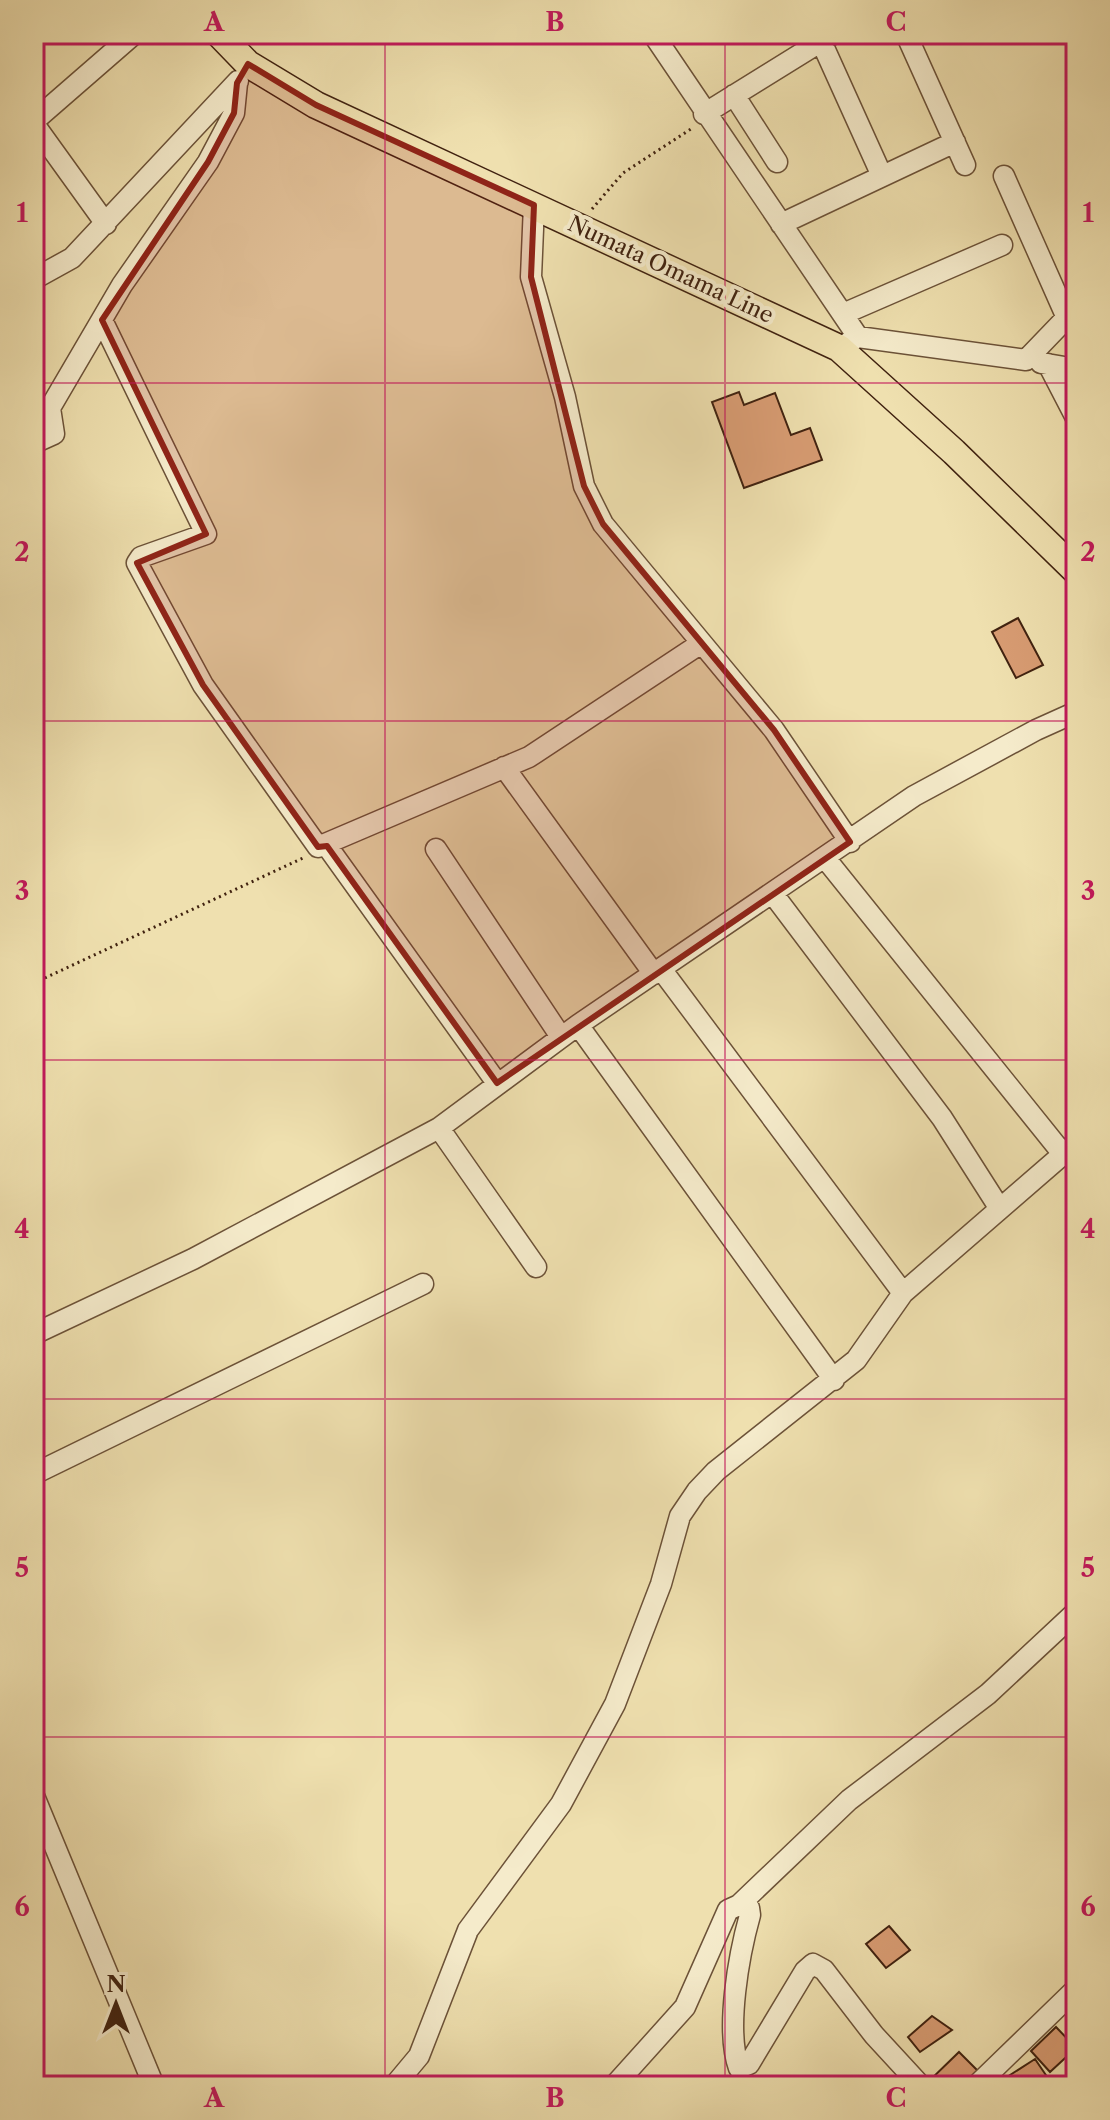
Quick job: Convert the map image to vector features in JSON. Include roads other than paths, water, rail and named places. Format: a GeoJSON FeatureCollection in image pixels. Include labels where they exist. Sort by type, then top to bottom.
{"type":"FeatureCollection","features":[{"type":"Feature","properties":{"kind":"main road","name":"Numata Omama Line"},"geometry":{"type":"LineString","coordinates":[[219,34],[243,73],[579,226],[849,343],[954,452],[1076,571]]}},
{"type":"Feature","properties":{"kind":"street"},"geometry":{"type":"LineString","coordinates":[[106,224],[34,122],[134,34]]}},
{"type":"Feature","properties":{"kind":"street"},"geometry":{"type":"LineString","coordinates":[[653,34],[843,314],[849,343],[1026,360],[1076,369]]}},
{"type":"Feature","properties":{"kind":"street"},"geometry":{"type":"LineString","coordinates":[[906,34],[965,165]]}},
{"type":"Feature","properties":{"kind":"street"},"geometry":{"type":"LineString","coordinates":[[706,116],[734,95],[827,38],[882,176]]}},
{"type":"Feature","properties":{"kind":"street"},"geometry":{"type":"LineString","coordinates":[[34,279],[72,258],[243,73]]}},
{"type":"Feature","properties":{"kind":"street"},"geometry":{"type":"LineString","coordinates":[[34,443],[54,434],[50,408],[102,320],[208,162],[234,113],[243,73]]}},
{"type":"Feature","properties":{"kind":"street"},"geometry":{"type":"LineString","coordinates":[[734,95],[777,162]]}},
{"type":"Feature","properties":{"kind":"street"},"geometry":{"type":"LineString","coordinates":[[781,224],[955,142]]}},
{"type":"Feature","properties":{"kind":"street"},"geometry":{"type":"LineString","coordinates":[[1004,176],[1071,313],[1026,360]]}},
{"type":"Feature","properties":{"kind":"street"},"geometry":{"type":"LineString","coordinates":[[534,205],[531,277],[565,397],[584,486],[603,524],[774,730],[850,842]]}},
{"type":"Feature","properties":{"kind":"street"},"geometry":{"type":"LineString","coordinates":[[843,314],[1002,245]]}},
{"type":"Feature","properties":{"kind":"street"},"geometry":{"type":"LineString","coordinates":[[102,320],[206,534],[141,557],[137,563],[203,685],[318,847],[327,846],[529,757],[700,644]]}},
{"type":"Feature","properties":{"kind":"street"},"geometry":{"type":"LineString","coordinates":[[1048,364],[1076,418]]}},
{"type":"Feature","properties":{"kind":"street"},"geometry":{"type":"LineString","coordinates":[[34,1334],[193,1259],[439,1128],[570,1031],[914,796],[1036,730],[1076,712]]}},
{"type":"Feature","properties":{"kind":"street"},"geometry":{"type":"LineString","coordinates":[[504,767],[903,1293]]}},
{"type":"Feature","properties":{"kind":"street"},"geometry":{"type":"LineString","coordinates":[[327,846],[497,1083]]}},
{"type":"Feature","properties":{"kind":"street"},"geometry":{"type":"LineString","coordinates":[[436,849],[834,1380]]}},
{"type":"Feature","properties":{"kind":"street"},"geometry":{"type":"LineString","coordinates":[[394,2086],[419,2056],[468,1930],[561,1804],[615,1704],[661,1584],[680,1516],[697,1491],[716,1471],[856,1360],[903,1293],[1069,1148],[825,858]]}},
{"type":"Feature","properties":{"kind":"street"},"geometry":{"type":"LineString","coordinates":[[773,894],[942,1118],[1000,1209]]}},
{"type":"Feature","properties":{"kind":"street"},"geometry":{"type":"LineString","coordinates":[[439,1128],[536,1267]]}},
{"type":"Feature","properties":{"kind":"street"},"geometry":{"type":"LineString","coordinates":[[34,1474],[423,1284]]}},
{"type":"Feature","properties":{"kind":"street"},"geometry":{"type":"LineString","coordinates":[[614,2086],[685,2007],[728,1910],[739,1905],[849,1800],[988,1694],[1076,1612]]}},
{"type":"Feature","properties":{"kind":"street"},"geometry":{"type":"LineString","coordinates":[[34,1796],[43,1842],[121,2007],[154,2086]]}},
{"type":"Feature","properties":{"kind":"street"},"geometry":{"type":"LineString","coordinates":[[739,1905],[749,1908],[750,1915],[739,1972],[735,2057],[739,2068],[749,2064],[805,1971],[813,1964],[824,1970],[874,2035],[921,2086]]}},
{"type":"Feature","properties":{"kind":"street"},"geometry":{"type":"LineString","coordinates":[[976,2086],[1076,1989]]}}]}
